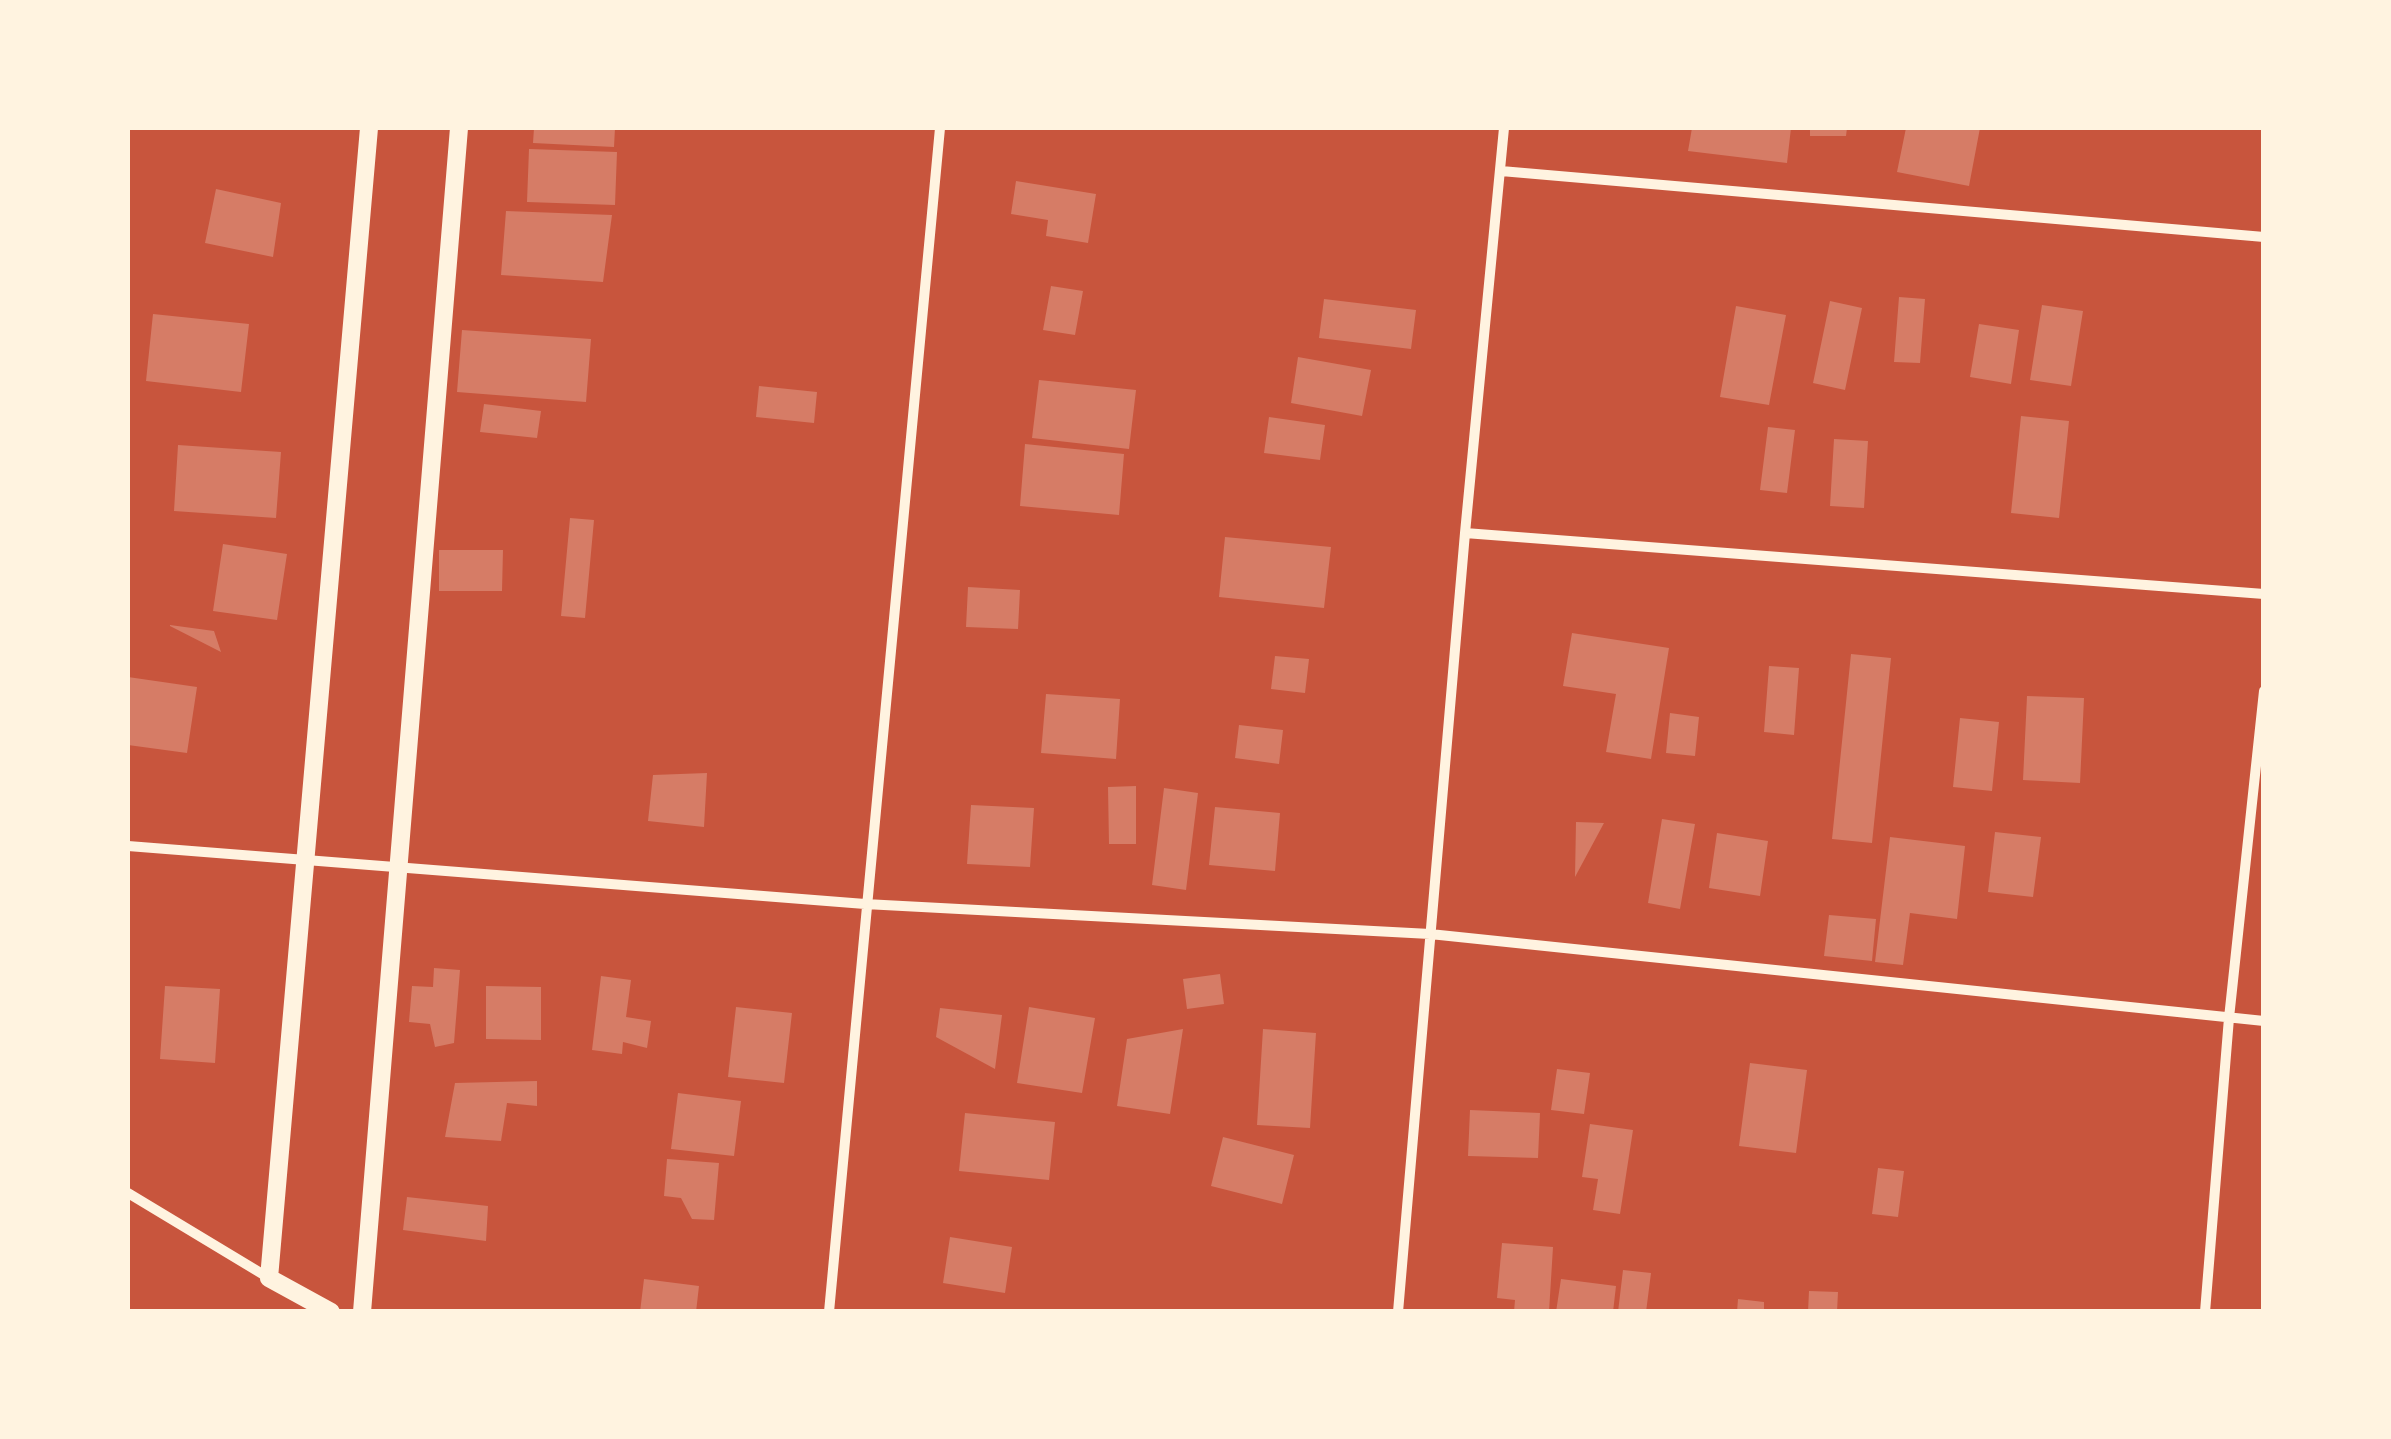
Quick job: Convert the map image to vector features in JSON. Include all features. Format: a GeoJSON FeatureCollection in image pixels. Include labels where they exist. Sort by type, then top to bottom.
{"type":"FeatureCollection","features":[{"type":"Feature","properties":{"kind":"street"},"geometry":{"type":"LineString","coordinates":[[269,1278],[369,128]]}},
{"type":"Feature","properties":{"kind":"street"},"geometry":{"type":"LineString","coordinates":[[362,1312],[459,128]]}},
{"type":"Feature","properties":{"kind":"street"},"geometry":{"type":"LineString","coordinates":[[828,1312],[940,128]]}},
{"type":"Feature","properties":{"kind":"street"},"geometry":{"type":"LineString","coordinates":[[1398,1312],[1504,128]]}},
{"type":"Feature","properties":{"kind":"street"},"geometry":{"type":"LineString","coordinates":[[1500,171],[2264,237]]}},
{"type":"Feature","properties":{"kind":"street"},"geometry":{"type":"LineString","coordinates":[[1465,533],[2264,594]]}},
{"type":"Feature","properties":{"kind":"street"},"geometry":{"type":"LineString","coordinates":[[2205,1312],[2229,1018],[2264,690]]}},
{"type":"Feature","properties":{"kind":"street"},"geometry":{"type":"LineString","coordinates":[[128,846],[865,904],[1430,934],[2264,1021]]}},
{"type":"Feature","properties":{"kind":"street"},"geometry":{"type":"LineString","coordinates":[[128,1193],[332,1312]]}},
{"type":"Feature","properties":{"kind":"building"},"geometry":{"type":"Polygon","coordinates":[[[534,128],[615,128],[614,147],[533,143],[534,128]]]}},
{"type":"Feature","properties":{"kind":"building"},"geometry":{"type":"Polygon","coordinates":[[[1692,128],[1791,128],[1787,163],[1688,151],[1692,128]]]}},
{"type":"Feature","properties":{"kind":"building"},"geometry":{"type":"Polygon","coordinates":[[[1810,128],[1847,128],[1846,136],[1810,136],[1810,128]]]}},
{"type":"Feature","properties":{"kind":"building"},"geometry":{"type":"Polygon","coordinates":[[[1906,128],[1980,128],[1969,186],[1897,172],[1906,128]]]}},
{"type":"Feature","properties":{"kind":"building"},"geometry":{"type":"Polygon","coordinates":[[[529,149],[617,152],[615,205],[527,202],[529,149]]]}},
{"type":"Feature","properties":{"kind":"building"},"geometry":{"type":"Polygon","coordinates":[[[1016,181],[1096,194],[1088,243],[1046,236],[1048,220],[1011,214],[1016,181]]]}},
{"type":"Feature","properties":{"kind":"building"},"geometry":{"type":"Polygon","coordinates":[[[216,189],[281,203],[273,257],[205,243],[216,189]]]}},
{"type":"Feature","properties":{"kind":"building"},"geometry":{"type":"Polygon","coordinates":[[[506,211],[612,215],[603,282],[501,275],[506,211]]]}},
{"type":"Feature","properties":{"kind":"building"},"geometry":{"type":"Polygon","coordinates":[[[1051,286],[1083,291],[1075,335],[1043,330],[1051,286]]]}},
{"type":"Feature","properties":{"kind":"building"},"geometry":{"type":"Polygon","coordinates":[[[1899,297],[1925,299],[1920,363],[1894,362],[1899,297]]]}},
{"type":"Feature","properties":{"kind":"building"},"geometry":{"type":"Polygon","coordinates":[[[1324,299],[1416,310],[1411,349],[1319,338],[1324,299]]]}},
{"type":"Feature","properties":{"kind":"building"},"geometry":{"type":"Polygon","coordinates":[[[1830,301],[1862,308],[1845,390],[1813,383],[1830,301]]]}},
{"type":"Feature","properties":{"kind":"building"},"geometry":{"type":"Polygon","coordinates":[[[2042,305],[2083,311],[2071,386],[2030,380],[2042,305]]]}},
{"type":"Feature","properties":{"kind":"building"},"geometry":{"type":"Polygon","coordinates":[[[1736,306],[1786,315],[1769,405],[1720,397],[1736,306]]]}},
{"type":"Feature","properties":{"kind":"building"},"geometry":{"type":"Polygon","coordinates":[[[153,314],[249,324],[241,392],[146,381],[153,314]]]}},
{"type":"Feature","properties":{"kind":"building"},"geometry":{"type":"Polygon","coordinates":[[[1979,324],[2019,330],[2011,384],[1970,377],[1979,324]]]}},
{"type":"Feature","properties":{"kind":"building"},"geometry":{"type":"Polygon","coordinates":[[[462,330],[591,339],[586,402],[457,392],[462,330]]]}},
{"type":"Feature","properties":{"kind":"building"},"geometry":{"type":"Polygon","coordinates":[[[1298,357],[1371,370],[1362,416],[1291,403],[1298,357]]]}},
{"type":"Feature","properties":{"kind":"building"},"geometry":{"type":"Polygon","coordinates":[[[1039,380],[1136,390],[1129,449],[1032,438],[1039,380]]]}},
{"type":"Feature","properties":{"kind":"building"},"geometry":{"type":"Polygon","coordinates":[[[759,386],[817,392],[814,423],[756,417],[759,386]]]}},
{"type":"Feature","properties":{"kind":"building"},"geometry":{"type":"Polygon","coordinates":[[[484,404],[541,411],[537,438],[480,432],[484,404]]]}},
{"type":"Feature","properties":{"kind":"building"},"geometry":{"type":"Polygon","coordinates":[[[2021,416],[2069,421],[2059,518],[2011,513],[2021,416]]]}},
{"type":"Feature","properties":{"kind":"building"},"geometry":{"type":"Polygon","coordinates":[[[1269,417],[1325,425],[1320,460],[1264,453],[1269,417]]]}},
{"type":"Feature","properties":{"kind":"building"},"geometry":{"type":"Polygon","coordinates":[[[1768,427],[1795,430],[1787,493],[1760,490],[1768,427]]]}},
{"type":"Feature","properties":{"kind":"building"},"geometry":{"type":"Polygon","coordinates":[[[1834,439],[1868,441],[1864,508],[1830,506],[1834,439]]]}},
{"type":"Feature","properties":{"kind":"building"},"geometry":{"type":"Polygon","coordinates":[[[1025,444],[1124,454],[1119,515],[1020,506],[1025,444]]]}},
{"type":"Feature","properties":{"kind":"building"},"geometry":{"type":"Polygon","coordinates":[[[178,445],[281,452],[276,518],[174,511],[178,445]]]}},
{"type":"Feature","properties":{"kind":"building"},"geometry":{"type":"Polygon","coordinates":[[[570,518],[594,520],[585,618],[561,616],[570,518]]]}},
{"type":"Feature","properties":{"kind":"building"},"geometry":{"type":"Polygon","coordinates":[[[1225,537],[1331,547],[1324,608],[1219,597],[1225,537]]]}},
{"type":"Feature","properties":{"kind":"building"},"geometry":{"type":"Polygon","coordinates":[[[223,544],[287,554],[277,620],[213,611],[223,544]]]}},
{"type":"Feature","properties":{"kind":"building"},"geometry":{"type":"Polygon","coordinates":[[[439,550],[503,550],[502,591],[439,591],[439,550]]]}},
{"type":"Feature","properties":{"kind":"building"},"geometry":{"type":"Polygon","coordinates":[[[968,587],[1020,590],[1018,629],[966,627],[968,587]]]}},
{"type":"Feature","properties":{"kind":"building"},"geometry":{"type":"Polygon","coordinates":[[[170,626],[214,631],[221,652],[170,626]]]}},
{"type":"Feature","properties":{"kind":"building"},"geometry":{"type":"Polygon","coordinates":[[[1572,633],[1669,648],[1651,759],[1606,752],[1616,694],[1563,686],[1572,633]]]}},
{"type":"Feature","properties":{"kind":"building"},"geometry":{"type":"Polygon","coordinates":[[[1851,654],[1891,658],[1872,843],[1832,839],[1851,654]]]}},
{"type":"Feature","properties":{"kind":"building"},"geometry":{"type":"Polygon","coordinates":[[[1275,656],[1309,659],[1305,693],[1271,689],[1275,656]]]}},
{"type":"Feature","properties":{"kind":"building"},"geometry":{"type":"Polygon","coordinates":[[[1769,666],[1799,668],[1794,735],[1764,732],[1769,666]]]}},
{"type":"Feature","properties":{"kind":"building"},"geometry":{"type":"Polygon","coordinates":[[[128,677],[197,687],[187,753],[128,745],[128,677]]]}},
{"type":"Feature","properties":{"kind":"building"},"geometry":{"type":"Polygon","coordinates":[[[1046,694],[1120,699],[1116,759],[1041,753],[1046,694]]]}},
{"type":"Feature","properties":{"kind":"building"},"geometry":{"type":"Polygon","coordinates":[[[2027,696],[2084,698],[2080,783],[2023,780],[2027,696]]]}},
{"type":"Feature","properties":{"kind":"building"},"geometry":{"type":"Polygon","coordinates":[[[1670,713],[1699,717],[1695,756],[1666,753],[1670,713]]]}},
{"type":"Feature","properties":{"kind":"building"},"geometry":{"type":"Polygon","coordinates":[[[1960,718],[1999,722],[1992,791],[1953,787],[1960,718]]]}},
{"type":"Feature","properties":{"kind":"building"},"geometry":{"type":"Polygon","coordinates":[[[1239,725],[1283,730],[1279,764],[1235,758],[1239,725]]]}},
{"type":"Feature","properties":{"kind":"building"},"geometry":{"type":"Polygon","coordinates":[[[707,773],[704,827],[648,821],[653,775],[707,773]]]}},
{"type":"Feature","properties":{"kind":"building"},"geometry":{"type":"Polygon","coordinates":[[[1136,786],[1136,844],[1109,844],[1108,787],[1136,786]]]}},
{"type":"Feature","properties":{"kind":"building"},"geometry":{"type":"Polygon","coordinates":[[[1164,788],[1198,793],[1186,890],[1152,885],[1164,788]]]}},
{"type":"Feature","properties":{"kind":"building"},"geometry":{"type":"Polygon","coordinates":[[[971,805],[1034,808],[1030,867],[967,864],[971,805]]]}},
{"type":"Feature","properties":{"kind":"building"},"geometry":{"type":"Polygon","coordinates":[[[1215,807],[1280,813],[1275,871],[1209,865],[1215,807]]]}},
{"type":"Feature","properties":{"kind":"building"},"geometry":{"type":"Polygon","coordinates":[[[1662,819],[1695,824],[1680,909],[1648,903],[1662,819]]]}},
{"type":"Feature","properties":{"kind":"building"},"geometry":{"type":"Polygon","coordinates":[[[1576,822],[1604,823],[1575,877],[1576,822]]]}},
{"type":"Feature","properties":{"kind":"building"},"geometry":{"type":"Polygon","coordinates":[[[1995,832],[2041,837],[2033,897],[1988,892],[1995,832]]]}},
{"type":"Feature","properties":{"kind":"building"},"geometry":{"type":"Polygon","coordinates":[[[1717,833],[1768,841],[1760,896],[1709,888],[1717,833]]]}},
{"type":"Feature","properties":{"kind":"building"},"geometry":{"type":"Polygon","coordinates":[[[1890,837],[1965,846],[1957,919],[1910,913],[1903,965],[1875,962],[1890,837]]]}},
{"type":"Feature","properties":{"kind":"building"},"geometry":{"type":"Polygon","coordinates":[[[1829,915],[1876,919],[1872,961],[1824,956],[1829,915]]]}},
{"type":"Feature","properties":{"kind":"building"},"geometry":{"type":"Polygon","coordinates":[[[434,968],[460,970],[454,1043],[435,1047],[430,1024],[409,1022],[412,986],[433,987],[434,968]]]}},
{"type":"Feature","properties":{"kind":"building"},"geometry":{"type":"Polygon","coordinates":[[[1220,974],[1224,1004],[1187,1009],[1183,979],[1220,974]]]}},
{"type":"Feature","properties":{"kind":"building"},"geometry":{"type":"Polygon","coordinates":[[[601,976],[631,980],[626,1017],[651,1021],[647,1048],[623,1042],[622,1054],[592,1050],[601,976]]]}},
{"type":"Feature","properties":{"kind":"building"},"geometry":{"type":"Polygon","coordinates":[[[165,986],[220,989],[215,1063],[160,1059],[165,986]]]}},
{"type":"Feature","properties":{"kind":"building"},"geometry":{"type":"Polygon","coordinates":[[[486,986],[541,987],[541,1040],[486,1039],[486,986]]]}},
{"type":"Feature","properties":{"kind":"building"},"geometry":{"type":"Polygon","coordinates":[[[736,1007],[792,1013],[784,1083],[728,1077],[736,1007]]]}},
{"type":"Feature","properties":{"kind":"building"},"geometry":{"type":"Polygon","coordinates":[[[1029,1007],[1095,1018],[1082,1093],[1017,1083],[1029,1007]]]}},
{"type":"Feature","properties":{"kind":"building"},"geometry":{"type":"Polygon","coordinates":[[[940,1008],[1002,1015],[995,1069],[936,1037],[940,1008]]]}},
{"type":"Feature","properties":{"kind":"building"},"geometry":{"type":"Polygon","coordinates":[[[1183,1029],[1170,1114],[1117,1106],[1127,1039],[1183,1029]]]}},
{"type":"Feature","properties":{"kind":"building"},"geometry":{"type":"Polygon","coordinates":[[[1263,1029],[1316,1033],[1310,1128],[1257,1125],[1263,1029]]]}},
{"type":"Feature","properties":{"kind":"building"},"geometry":{"type":"Polygon","coordinates":[[[1750,1063],[1807,1070],[1796,1153],[1739,1146],[1750,1063]]]}},
{"type":"Feature","properties":{"kind":"building"},"geometry":{"type":"Polygon","coordinates":[[[1557,1069],[1590,1073],[1584,1114],[1551,1110],[1557,1069]]]}},
{"type":"Feature","properties":{"kind":"building"},"geometry":{"type":"Polygon","coordinates":[[[537,1081],[537,1106],[507,1103],[501,1141],[445,1137],[455,1083],[537,1081]]]}},
{"type":"Feature","properties":{"kind":"building"},"geometry":{"type":"Polygon","coordinates":[[[678,1093],[741,1101],[734,1156],[671,1149],[678,1093]]]}},
{"type":"Feature","properties":{"kind":"building"},"geometry":{"type":"Polygon","coordinates":[[[1470,1110],[1540,1113],[1538,1158],[1468,1156],[1470,1110]]]}},
{"type":"Feature","properties":{"kind":"building"},"geometry":{"type":"Polygon","coordinates":[[[965,1113],[1055,1122],[1049,1180],[959,1171],[965,1113]]]}},
{"type":"Feature","properties":{"kind":"building"},"geometry":{"type":"Polygon","coordinates":[[[1590,1124],[1633,1130],[1620,1214],[1593,1210],[1598,1179],[1582,1177],[1590,1124]]]}},
{"type":"Feature","properties":{"kind":"building"},"geometry":{"type":"Polygon","coordinates":[[[1223,1137],[1294,1155],[1282,1204],[1211,1186],[1223,1137]]]}},
{"type":"Feature","properties":{"kind":"building"},"geometry":{"type":"Polygon","coordinates":[[[667,1159],[719,1163],[714,1220],[692,1219],[681,1198],[664,1196],[667,1159]]]}},
{"type":"Feature","properties":{"kind":"building"},"geometry":{"type":"Polygon","coordinates":[[[1878,1168],[1904,1171],[1898,1217],[1872,1214],[1878,1168]]]}},
{"type":"Feature","properties":{"kind":"building"},"geometry":{"type":"Polygon","coordinates":[[[407,1197],[488,1206],[486,1241],[403,1230],[407,1197]]]}},
{"type":"Feature","properties":{"kind":"building"},"geometry":{"type":"Polygon","coordinates":[[[950,1237],[1012,1247],[1005,1293],[943,1283],[950,1237]]]}},
{"type":"Feature","properties":{"kind":"building"},"geometry":{"type":"Polygon","coordinates":[[[1502,1243],[1553,1247],[1549,1312],[1514,1312],[1515,1300],[1497,1298],[1502,1243]]]}},
{"type":"Feature","properties":{"kind":"building"},"geometry":{"type":"Polygon","coordinates":[[[1623,1270],[1651,1273],[1646,1312],[1618,1312],[1623,1270]]]}},
{"type":"Feature","properties":{"kind":"building"},"geometry":{"type":"Polygon","coordinates":[[[644,1279],[699,1286],[696,1312],[640,1312],[644,1279]]]}},
{"type":"Feature","properties":{"kind":"building"},"geometry":{"type":"Polygon","coordinates":[[[1561,1279],[1616,1286],[1613,1312],[1556,1312],[1561,1279]]]}},
{"type":"Feature","properties":{"kind":"building"},"geometry":{"type":"Polygon","coordinates":[[[1809,1291],[1838,1292],[1837,1312],[1808,1312],[1809,1291]]]}},
{"type":"Feature","properties":{"kind":"building"},"geometry":{"type":"Polygon","coordinates":[[[1738,1299],[1764,1302],[1764,1312],[1737,1312],[1738,1299]]]}}]}
